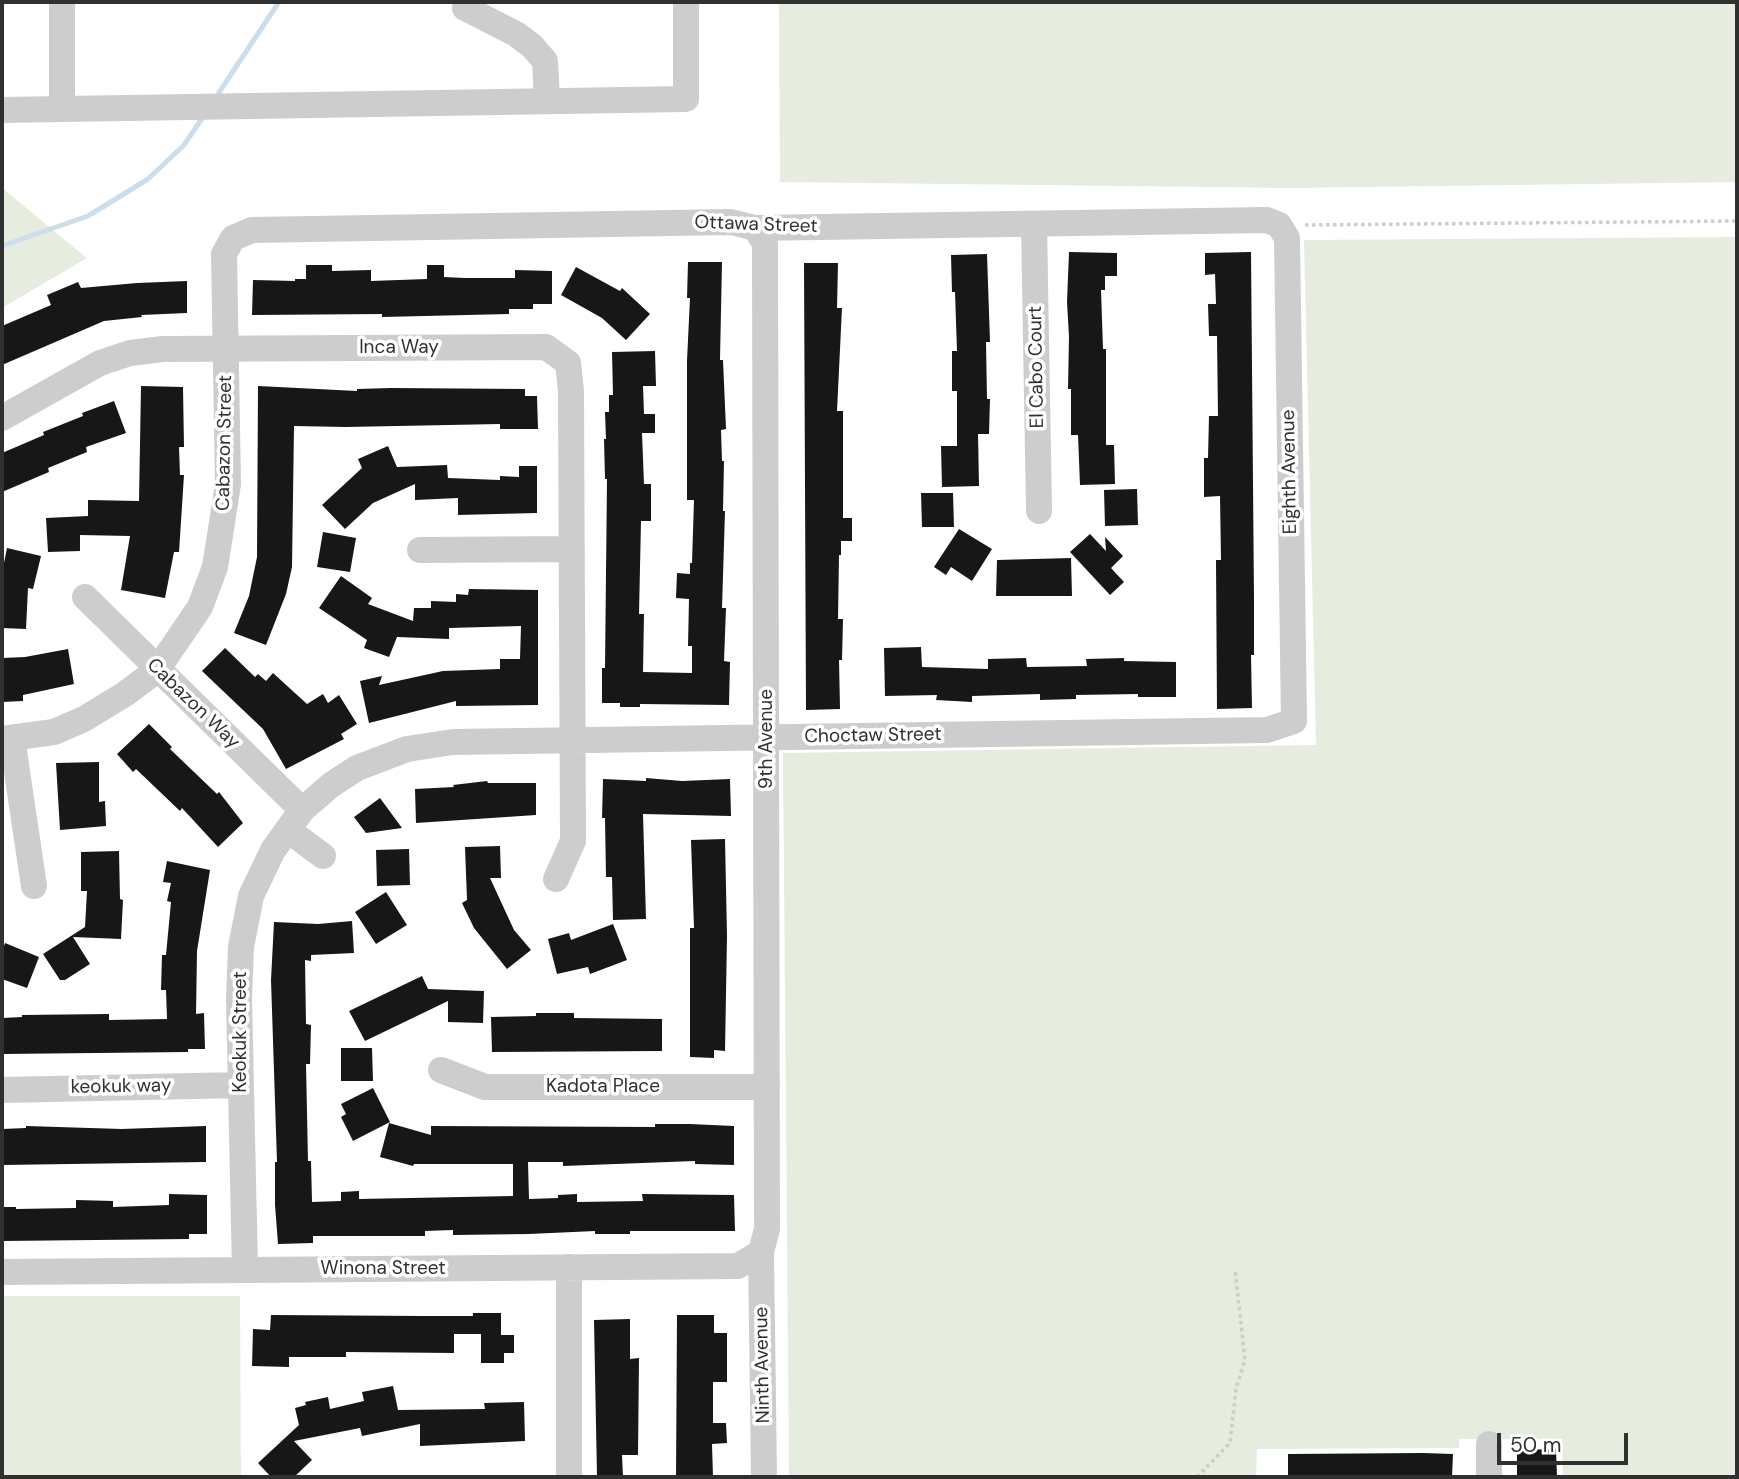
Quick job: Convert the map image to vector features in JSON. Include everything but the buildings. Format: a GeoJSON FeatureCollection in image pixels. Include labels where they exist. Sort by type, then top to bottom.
{"type":"FeatureCollection","features":[{"type":"Feature","properties":{"kind":"street"},"geometry":{"type":"LineString","coordinates":[[62,2],[62,109]]}},
{"type":"Feature","properties":{"kind":"street"},"geometry":{"type":"LineString","coordinates":[[2,110],[686,99],[686,2]]}},
{"type":"Feature","properties":{"kind":"street"},"geometry":{"type":"LineString","coordinates":[[465,8],[516,34],[532,46],[545,61],[547,101]]}},
{"type":"Feature","properties":{"kind":"street","name":"Ottawa Street"},"geometry":{"type":"LineString","coordinates":[[233,238],[252,230],[280,229],[731,222],[755,228],[1267,220],[1279,225]]}},
{"type":"Feature","properties":{"kind":"street","name":"El Cabo Court"},"geometry":{"type":"LineString","coordinates":[[1034,224],[1039,511]]}},
{"type":"Feature","properties":{"kind":"street","name":"Eighth Avenue"},"geometry":{"type":"LineString","coordinates":[[1279,225],[1287,239],[1294,721]]}},
{"type":"Feature","properties":{"kind":"street","name":"9th Avenue"},"geometry":{"type":"LineString","coordinates":[[755,228],[765,243],[767,1229],[761,1252]]}},
{"type":"Feature","properties":{"kind":"street","name":"Cabazon Street"},"geometry":{"type":"LineString","coordinates":[[7,739],[54,732],[84,719],[125,694],[158,670],[200,607],[215,568],[228,484],[224,254],[233,238]]}},
{"type":"Feature","properties":{"kind":"street","name":"Inca Way"},"geometry":{"type":"LineString","coordinates":[[2,418],[100,363],[130,353],[163,349],[547,347],[568,363],[571,391],[571,549]]}},
{"type":"Feature","properties":{"kind":"street"},"geometry":{"type":"LineString","coordinates":[[420,550],[571,549],[573,841],[556,879]]}},
{"type":"Feature","properties":{"kind":"street","name":"Cabazon Way"},"geometry":{"type":"LineString","coordinates":[[85,597],[158,670],[295,820],[323,856]]}},
{"type":"Feature","properties":{"kind":"street","name":"Choctaw Street"},"geometry":{"type":"LineString","coordinates":[[295,820],[331,785],[357,768],[407,749],[453,742],[1267,730],[1294,721]]}},
{"type":"Feature","properties":{"kind":"street"},"geometry":{"type":"LineString","coordinates":[[7,739],[34,886]]}},
{"type":"Feature","properties":{"kind":"street","name":"Keokuk Street"},"geometry":{"type":"LineString","coordinates":[[245,1270],[239,999],[241,947],[251,897],[273,850],[295,820]]}},
{"type":"Feature","properties":{"kind":"street","name":"Kadota Place"},"geometry":{"type":"LineString","coordinates":[[441,1070],[485,1087],[767,1087]]}},
{"type":"Feature","properties":{"kind":"street","name":"keokuk way"},"geometry":{"type":"LineString","coordinates":[[2,1090],[241,1085]]}},
{"type":"Feature","properties":{"kind":"street","name":"Winona Street"},"geometry":{"type":"LineString","coordinates":[[2,1272],[738,1266],[761,1252]]}},
{"type":"Feature","properties":{"kind":"street","name":"Ninth Avenue"},"geometry":{"type":"LineString","coordinates":[[761,1252],[764,1477]]}},
{"type":"Feature","properties":{"kind":"street"},"geometry":{"type":"LineString","coordinates":[[569,1267],[569,1477]]}},
{"type":"Feature","properties":{"kind":"street"},"geometry":{"type":"LineString","coordinates":[[1489,1444],[1489,1477]]}},
{"type":"Feature","properties":{"kind":"path"},"geometry":{"type":"LineString","coordinates":[[1279,225],[1737,221]]}},
{"type":"Feature","properties":{"kind":"path"},"geometry":{"type":"LineString","coordinates":[[1198,1477],[1230,1443],[1236,1388],[1245,1360],[1235,1270]]}},
{"type":"Feature","properties":{"kind":"shaded area"},"geometry":{"type":"Polygon","coordinates":[[[779,2],[1737,2],[1737,182],[1292,188],[780,182],[779,2]]]}},
{"type":"Feature","properties":{"kind":"shaded area"},"geometry":{"type":"Polygon","coordinates":[[[2,188],[87,258],[2,308],[2,188]]]}},
{"type":"Feature","properties":{"kind":"shaded area"},"geometry":{"type":"Polygon","coordinates":[[[1737,237],[1737,1477],[1563,1477],[1562,1439],[1459,1439],[1459,1448],[1257,1449],[1256,1477],[789,1477],[783,753],[1316,745],[1304,240],[1737,237]]]}},
{"type":"Feature","properties":{"kind":"shaded area"},"geometry":{"type":"Polygon","coordinates":[[[2,1296],[240,1296],[241,1477],[2,1477],[2,1296]]]}},
{"type":"Feature","properties":{"kind":"waterway"},"geometry":{"type":"LineString","coordinates":[[216,97],[279,2]]}},
{"type":"Feature","properties":{"kind":"waterway"},"geometry":{"type":"LineString","coordinates":[[2,246],[88,216],[148,179],[184,145],[203,117]]}}]}
